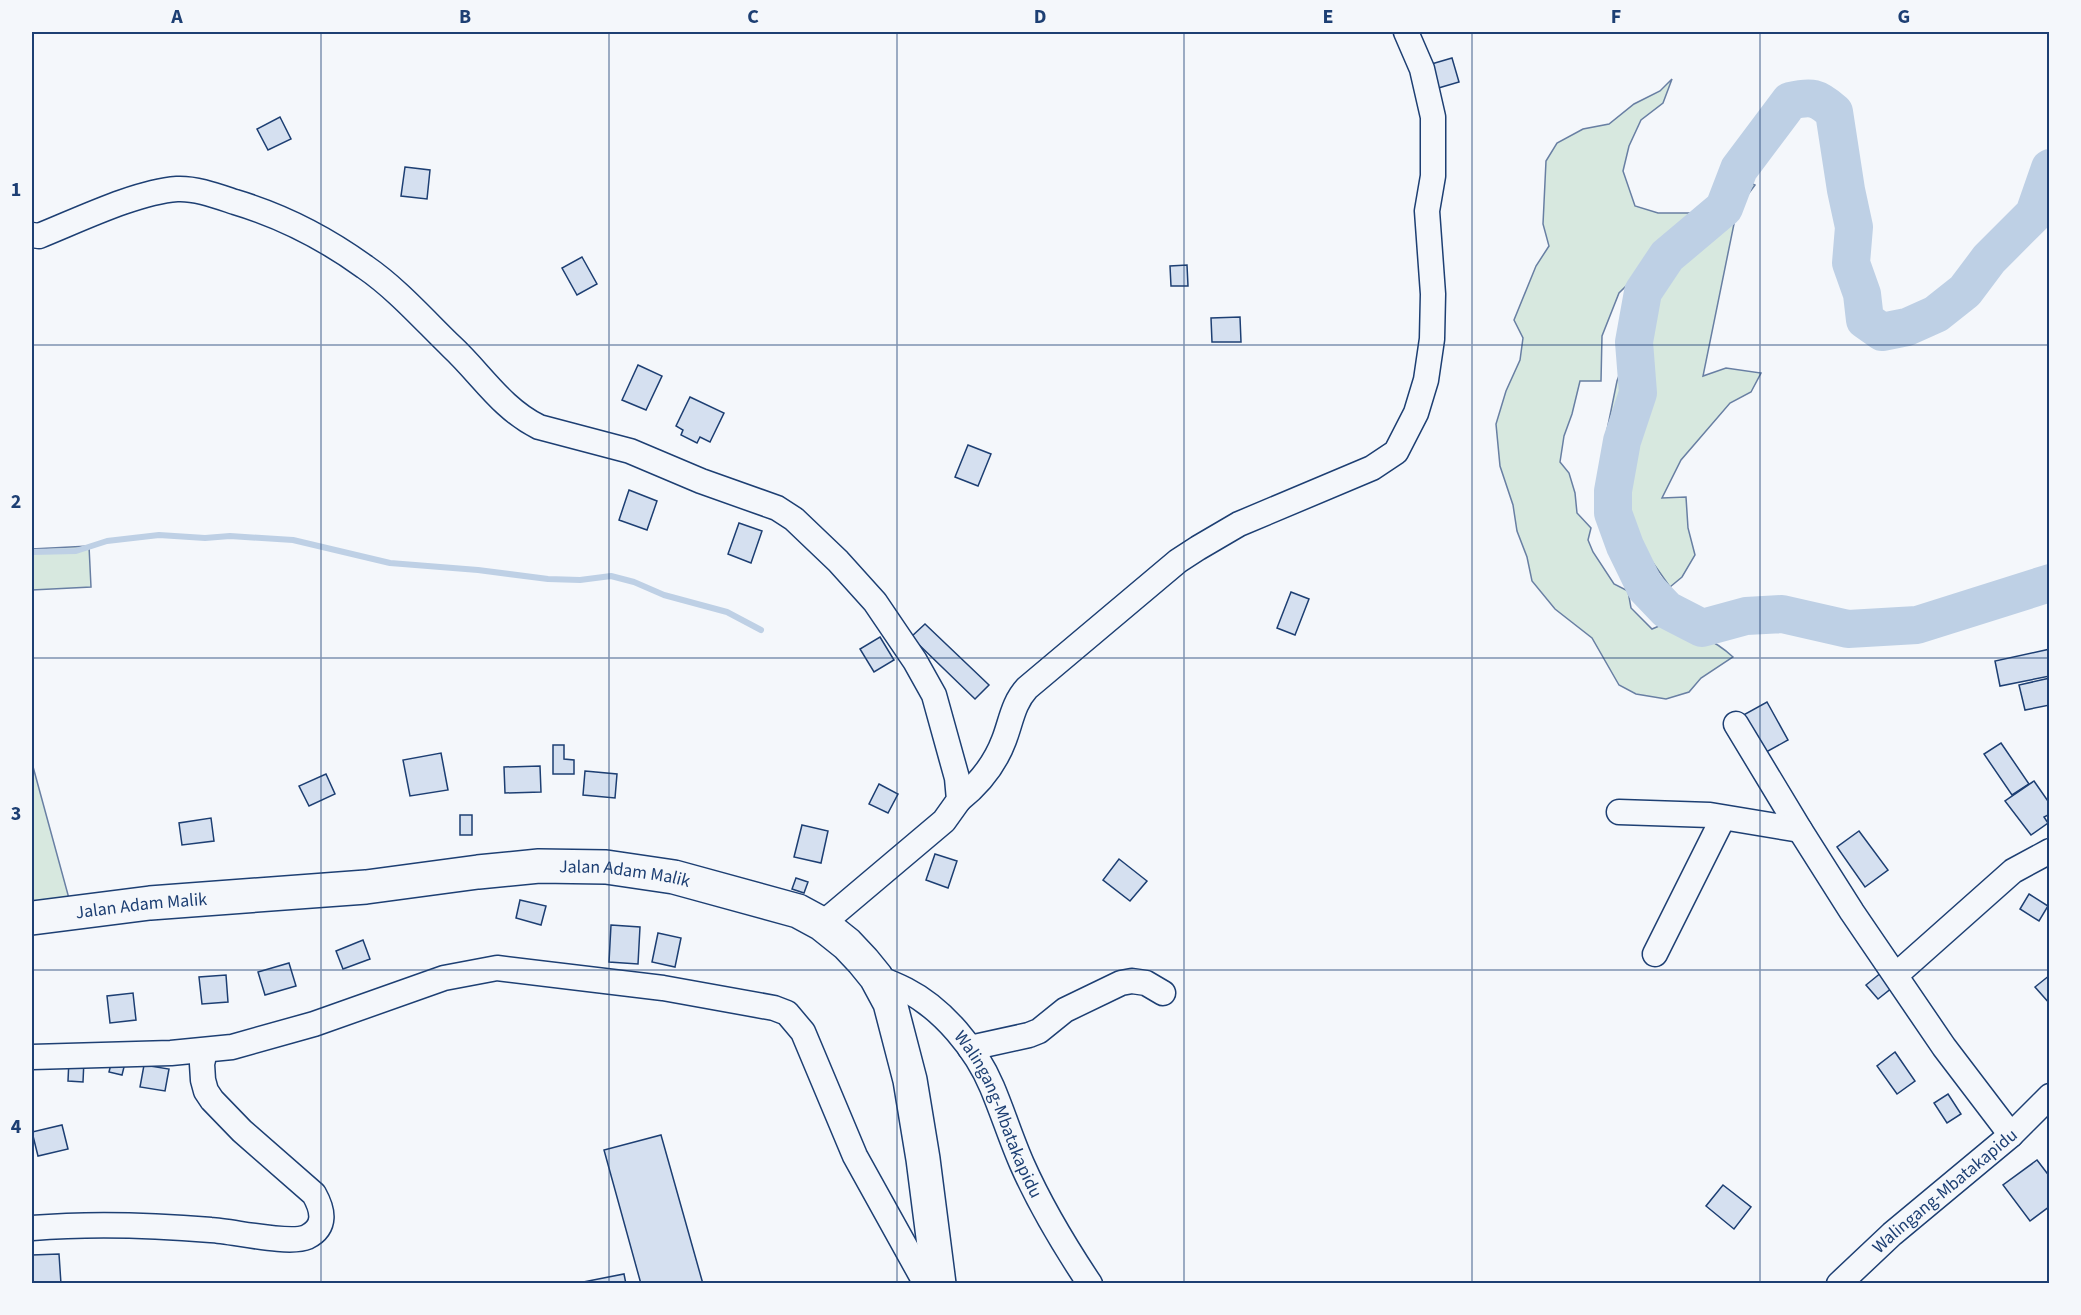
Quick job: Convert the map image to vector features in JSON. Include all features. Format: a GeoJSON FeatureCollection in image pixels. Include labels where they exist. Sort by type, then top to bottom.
{"type":"FeatureCollection","features":[{"type":"Feature","properties":{"kind":"highway","name":"Jalan Adam Malik"},"geometry":{"type":"LineString","coordinates":[[32,918],[150,903],[366,887],[539,866],[595,867],[674,877],[798,911],[822,924],[847,944],[876,977],[890,1004],[910,1080],[939,1284]]}},
{"type":"Feature","properties":{"kind":"street"},"geometry":{"type":"LineString","coordinates":[[822,924],[944,821],[959,800],[989,770],[1004,741],[1012,713],[1027,688],[1178,561],[1239,524],[1372,468],[1396,452],[1416,413],[1426,380],[1433,294],[1427,211],[1433,176],[1433,117],[1422,69],[1407,32]]}},
{"type":"Feature","properties":{"kind":"street"},"geometry":{"type":"LineString","coordinates":[[32,235],[39,236],[122,204],[179,189],[208,193],[265,211],[321,238],[366,267],[462,357],[492,392],[525,420],[539,427],[630,451],[701,481],[777,507],[794,519],[838,561],[875,602],[915,661],[934,695],[954,768],[959,800]]}},
{"type":"Feature","properties":{"kind":"street"},"geometry":{"type":"LineString","coordinates":[[1736,724],[1800,830],[1944,1047],[2011,1135]]}},
{"type":"Feature","properties":{"kind":"street"},"geometry":{"type":"LineString","coordinates":[[1618,812],[1710,815],[1800,830]]}},
{"type":"Feature","properties":{"kind":"street"},"geometry":{"type":"LineString","coordinates":[[1655,954],[1724,818]]}},
{"type":"Feature","properties":{"kind":"street"},"geometry":{"type":"LineString","coordinates":[[1896,975],[2013,871],[2049,851]]}},
{"type":"Feature","properties":{"kind":"street"},"geometry":{"type":"LineString","coordinates":[[32,1057],[205,1051],[232,1047],[314,1024],[444,978],[497,968],[663,988],[774,1008],[787,1013],[803,1032],[855,1156],[926,1284]]}},
{"type":"Feature","properties":{"kind":"street","name":"Walingang-Mbatakapidu"},"geometry":{"type":"LineString","coordinates":[[876,977],[906,990],[929,1005],[970,1048],[992,1086],[1034,1190],[1090,1284]]}},
{"type":"Feature","properties":{"kind":"street"},"geometry":{"type":"LineString","coordinates":[[970,1048],[1039,1031],[1065,1010],[1121,983],[1132,981],[1146,983],[1163,993]]}},
{"type":"Feature","properties":{"kind":"street"},"geometry":{"type":"LineString","coordinates":[[32,1228],[159,1226],[293,1238],[306,1237],[321,1224],[323,1214],[314,1194],[242,1131],[206,1092],[202,1064],[205,1051]]}},
{"type":"Feature","properties":{"kind":"street","name":"Walingang-Mbatakapidu"},"geometry":{"type":"LineString","coordinates":[[1839,1284],[1892,1234],[2011,1135],[2049,1096]]}},
{"type":"Feature","properties":{"kind":"shaded area"},"geometry":{"type":"Polygon","coordinates":[[[1672,79],[1663,103],[1641,120],[1629,146],[1623,171],[1635,206],[1658,213],[1691,213],[1677,244],[1667,246],[1619,293],[1602,336],[1601,381],[1580,381],[1564,436],[1560,462],[1569,473],[1575,493],[1577,513],[1591,528],[1588,540],[1593,552],[1614,584],[1628,591],[1631,608],[1652,629],[1666,623],[1675,626],[1710,640],[1733,657],[1701,678],[1689,692],[1666,699],[1636,694],[1619,685],[1592,638],[1555,609],[1532,581],[1527,557],[1517,531],[1513,505],[1500,466],[1496,424],[1506,391],[1520,360],[1523,338],[1514,320],[1536,266],[1549,246],[1543,224],[1546,161],[1557,143],[1583,129],[1609,124],[1634,104],[1660,91],[1672,79]]]}},
{"type":"Feature","properties":{"kind":"shaded area"},"geometry":{"type":"Polygon","coordinates":[[[1746,181],[1755,185],[1737,209],[1703,376],[1726,368],[1761,373],[1751,392],[1730,403],[1681,460],[1662,498],[1686,497],[1688,528],[1695,555],[1682,577],[1670,587],[1620,516],[1603,475],[1606,435],[1617,381],[1634,335],[1718,205],[1746,181]]]}},
{"type":"Feature","properties":{"kind":"shaded area"},"geometry":{"type":"Polygon","coordinates":[[[89,546],[91,587],[32,590],[32,549],[89,546]]]}},
{"type":"Feature","properties":{"kind":"shaded area"},"geometry":{"type":"Polygon","coordinates":[[[32,763],[73,913],[32,918],[32,763]]]}},
{"type":"Feature","properties":{"kind":"building"},"geometry":{"type":"Polygon","coordinates":[[[1452,58],[1459,82],[1435,89],[1428,65],[1452,58]]]}},
{"type":"Feature","properties":{"kind":"building"},"geometry":{"type":"Polygon","coordinates":[[[280,117],[291,139],[268,150],[257,129],[280,117]]]}},
{"type":"Feature","properties":{"kind":"building"},"geometry":{"type":"Polygon","coordinates":[[[405,167],[430,170],[427,199],[401,196],[405,167]]]}},
{"type":"Feature","properties":{"kind":"building"},"geometry":{"type":"Polygon","coordinates":[[[582,257],[597,284],[577,295],[562,268],[582,257]]]}},
{"type":"Feature","properties":{"kind":"building"},"geometry":{"type":"Polygon","coordinates":[[[1187,265],[1188,286],[1171,286],[1170,266],[1187,265]]]}},
{"type":"Feature","properties":{"kind":"building"},"geometry":{"type":"Polygon","coordinates":[[[1240,317],[1241,342],[1212,342],[1211,318],[1240,317]]]}},
{"type":"Feature","properties":{"kind":"building"},"geometry":{"type":"Polygon","coordinates":[[[638,365],[662,376],[646,410],[622,400],[638,365]]]}},
{"type":"Feature","properties":{"kind":"building"},"geometry":{"type":"Polygon","coordinates":[[[690,397],[724,413],[710,442],[700,437],[697,443],[681,435],[683,430],[676,426],[690,397]]]}},
{"type":"Feature","properties":{"kind":"building"},"geometry":{"type":"Polygon","coordinates":[[[968,445],[991,454],[978,486],[955,477],[968,445]]]}},
{"type":"Feature","properties":{"kind":"building"},"geometry":{"type":"Polygon","coordinates":[[[629,490],[657,501],[647,530],[619,520],[629,490]]]}},
{"type":"Feature","properties":{"kind":"building"},"geometry":{"type":"Polygon","coordinates":[[[739,523],[762,531],[751,563],[728,554],[739,523]]]}},
{"type":"Feature","properties":{"kind":"building"},"geometry":{"type":"Polygon","coordinates":[[[1291,592],[1309,599],[1295,635],[1277,628],[1291,592]]]}},
{"type":"Feature","properties":{"kind":"building"},"geometry":{"type":"Polygon","coordinates":[[[925,624],[989,685],[975,699],[911,637],[925,624]]]}},
{"type":"Feature","properties":{"kind":"building"},"geometry":{"type":"Polygon","coordinates":[[[880,637],[894,660],[874,672],[860,649],[880,637]]]}},
{"type":"Feature","properties":{"kind":"building"},"geometry":{"type":"Polygon","coordinates":[[[2050,649],[2050,676],[2000,686],[1995,661],[2050,649]]]}},
{"type":"Feature","properties":{"kind":"building"},"geometry":{"type":"Polygon","coordinates":[[[2050,678],[2050,705],[2025,710],[2019,685],[2050,678]]]}},
{"type":"Feature","properties":{"kind":"building"},"geometry":{"type":"Polygon","coordinates":[[[1767,702],[1788,740],[1759,756],[1738,718],[1767,702]]]}},
{"type":"Feature","properties":{"kind":"building"},"geometry":{"type":"Polygon","coordinates":[[[2001,743],[2029,784],[2012,795],[1984,754],[2001,743]]]}},
{"type":"Feature","properties":{"kind":"building"},"geometry":{"type":"Polygon","coordinates":[[[553,745],[564,745],[564,759],[574,760],[574,774],[553,774],[553,745]]]}},
{"type":"Feature","properties":{"kind":"building"},"geometry":{"type":"Polygon","coordinates":[[[441,753],[448,790],[410,796],[403,760],[441,753]]]}},
{"type":"Feature","properties":{"kind":"building"},"geometry":{"type":"Polygon","coordinates":[[[540,766],[541,792],[505,793],[504,767],[540,766]]]}},
{"type":"Feature","properties":{"kind":"building"},"geometry":{"type":"Polygon","coordinates":[[[585,771],[617,774],[615,798],[583,795],[585,771]]]}},
{"type":"Feature","properties":{"kind":"building"},"geometry":{"type":"Polygon","coordinates":[[[326,774],[335,794],[309,806],[299,786],[326,774]]]}},
{"type":"Feature","properties":{"kind":"building"},"geometry":{"type":"Polygon","coordinates":[[[2034,781],[2050,804],[2050,814],[2044,817],[2048,823],[2031,835],[2005,801],[2034,781]]]}},
{"type":"Feature","properties":{"kind":"building"},"geometry":{"type":"Polygon","coordinates":[[[879,784],[898,794],[888,813],[869,804],[879,784]]]}},
{"type":"Feature","properties":{"kind":"building"},"geometry":{"type":"Polygon","coordinates":[[[460,815],[472,815],[472,835],[460,835],[460,815]]]}},
{"type":"Feature","properties":{"kind":"building"},"geometry":{"type":"Polygon","coordinates":[[[211,818],[214,841],[182,845],[179,823],[211,818]]]}},
{"type":"Feature","properties":{"kind":"building"},"geometry":{"type":"Polygon","coordinates":[[[802,825],[828,831],[821,863],[794,857],[802,825]]]}},
{"type":"Feature","properties":{"kind":"building"},"geometry":{"type":"Polygon","coordinates":[[[1859,831],[1888,870],[1865,887],[1837,847],[1859,831]]]}},
{"type":"Feature","properties":{"kind":"building"},"geometry":{"type":"Polygon","coordinates":[[[935,854],[957,861],[948,888],[926,880],[935,854]]]}},
{"type":"Feature","properties":{"kind":"building"},"geometry":{"type":"Polygon","coordinates":[[[1119,859],[1147,881],[1130,901],[1103,880],[1119,859]]]}},
{"type":"Feature","properties":{"kind":"building"},"geometry":{"type":"Polygon","coordinates":[[[796,878],[808,882],[804,893],[792,889],[796,878]]]}},
{"type":"Feature","properties":{"kind":"building"},"geometry":{"type":"Polygon","coordinates":[[[2029,894],[2048,906],[2039,921],[2020,909],[2029,894]]]}},
{"type":"Feature","properties":{"kind":"building"},"geometry":{"type":"Polygon","coordinates":[[[520,900],[546,906],[541,925],[516,918],[520,900]]]}},
{"type":"Feature","properties":{"kind":"building"},"geometry":{"type":"Polygon","coordinates":[[[611,925],[640,927],[638,964],[609,962],[611,925]]]}},
{"type":"Feature","properties":{"kind":"building"},"geometry":{"type":"Polygon","coordinates":[[[658,933],[681,938],[675,967],[652,962],[658,933]]]}},
{"type":"Feature","properties":{"kind":"building"},"geometry":{"type":"Polygon","coordinates":[[[363,940],[370,959],[343,969],[336,951],[363,940]]]}},
{"type":"Feature","properties":{"kind":"building"},"geometry":{"type":"Polygon","coordinates":[[[289,963],[296,986],[265,995],[258,972],[289,963]]]}},
{"type":"Feature","properties":{"kind":"building"},"geometry":{"type":"Polygon","coordinates":[[[1882,972],[1893,987],[1878,999],[1866,985],[1882,972]]]}},
{"type":"Feature","properties":{"kind":"building"},"geometry":{"type":"Polygon","coordinates":[[[226,975],[228,1002],[202,1004],[199,977],[226,975]]]}},
{"type":"Feature","properties":{"kind":"building"},"geometry":{"type":"Polygon","coordinates":[[[2050,975],[2050,1004],[2035,987],[2050,975]]]}},
{"type":"Feature","properties":{"kind":"building"},"geometry":{"type":"Polygon","coordinates":[[[133,993],[136,1020],[110,1023],[107,996],[133,993]]]}},
{"type":"Feature","properties":{"kind":"building"},"geometry":{"type":"Polygon","coordinates":[[[1895,1052],[1915,1081],[1897,1094],[1877,1066],[1895,1052]]]}},
{"type":"Feature","properties":{"kind":"building"},"geometry":{"type":"Polygon","coordinates":[[[69,1059],[84,1060],[83,1082],[68,1081],[69,1059]]]}},
{"type":"Feature","properties":{"kind":"building"},"geometry":{"type":"Polygon","coordinates":[[[112,1060],[125,1063],[122,1075],[109,1072],[112,1060]]]}},
{"type":"Feature","properties":{"kind":"building"},"geometry":{"type":"Polygon","coordinates":[[[144,1065],[169,1069],[165,1091],[140,1087],[144,1065]]]}},
{"type":"Feature","properties":{"kind":"building"},"geometry":{"type":"Polygon","coordinates":[[[1948,1094],[1961,1114],[1947,1123],[1934,1103],[1948,1094]]]}},
{"type":"Feature","properties":{"kind":"building"},"geometry":{"type":"Polygon","coordinates":[[[62,1125],[68,1149],[38,1156],[32,1132],[62,1125]]]}},
{"type":"Feature","properties":{"kind":"building"},"geometry":{"type":"Polygon","coordinates":[[[661,1135],[703,1284],[641,1284],[604,1150],[661,1135]]]}},
{"type":"Feature","properties":{"kind":"building"},"geometry":{"type":"Polygon","coordinates":[[[2037,1160],[2050,1177],[2050,1206],[2030,1221],[2003,1185],[2037,1160]]]}},
{"type":"Feature","properties":{"kind":"building"},"geometry":{"type":"Polygon","coordinates":[[[1723,1185],[1751,1207],[1734,1229],[1706,1206],[1723,1185]]]}},
{"type":"Feature","properties":{"kind":"building"},"geometry":{"type":"Polygon","coordinates":[[[59,1254],[61,1284],[32,1284],[32,1255],[59,1254]]]}},
{"type":"Feature","properties":{"kind":"building"},"geometry":{"type":"Polygon","coordinates":[[[624,1274],[626,1284],[584,1284],[583,1282],[624,1274]]]}},
{"type":"Feature","properties":{"kind":"waterway"},"geometry":{"type":"LineString","coordinates":[[2050,168],[2034,214],[1989,259],[1965,291],[1936,314],[1907,327],[1882,332],[1865,320],[1862,294],[1851,263],[1854,227],[1834,112],[1814,99],[1804,98],[1790,101],[1739,169],[1724,208],[1667,256],[1643,292],[1634,342],[1638,393],[1622,441],[1613,491],[1613,513],[1625,546],[1645,587],[1667,610],[1702,628],[1746,616],[1782,614],[1848,629],[1917,625],[2050,583]]}},
{"type":"Feature","properties":{"kind":"waterway"},"geometry":{"type":"LineString","coordinates":[[32,552],[76,551],[107,541],[159,535],[293,540],[390,563],[478,570],[548,579],[580,580],[611,576],[634,582],[664,595],[727,612],[761,630]]}}]}
